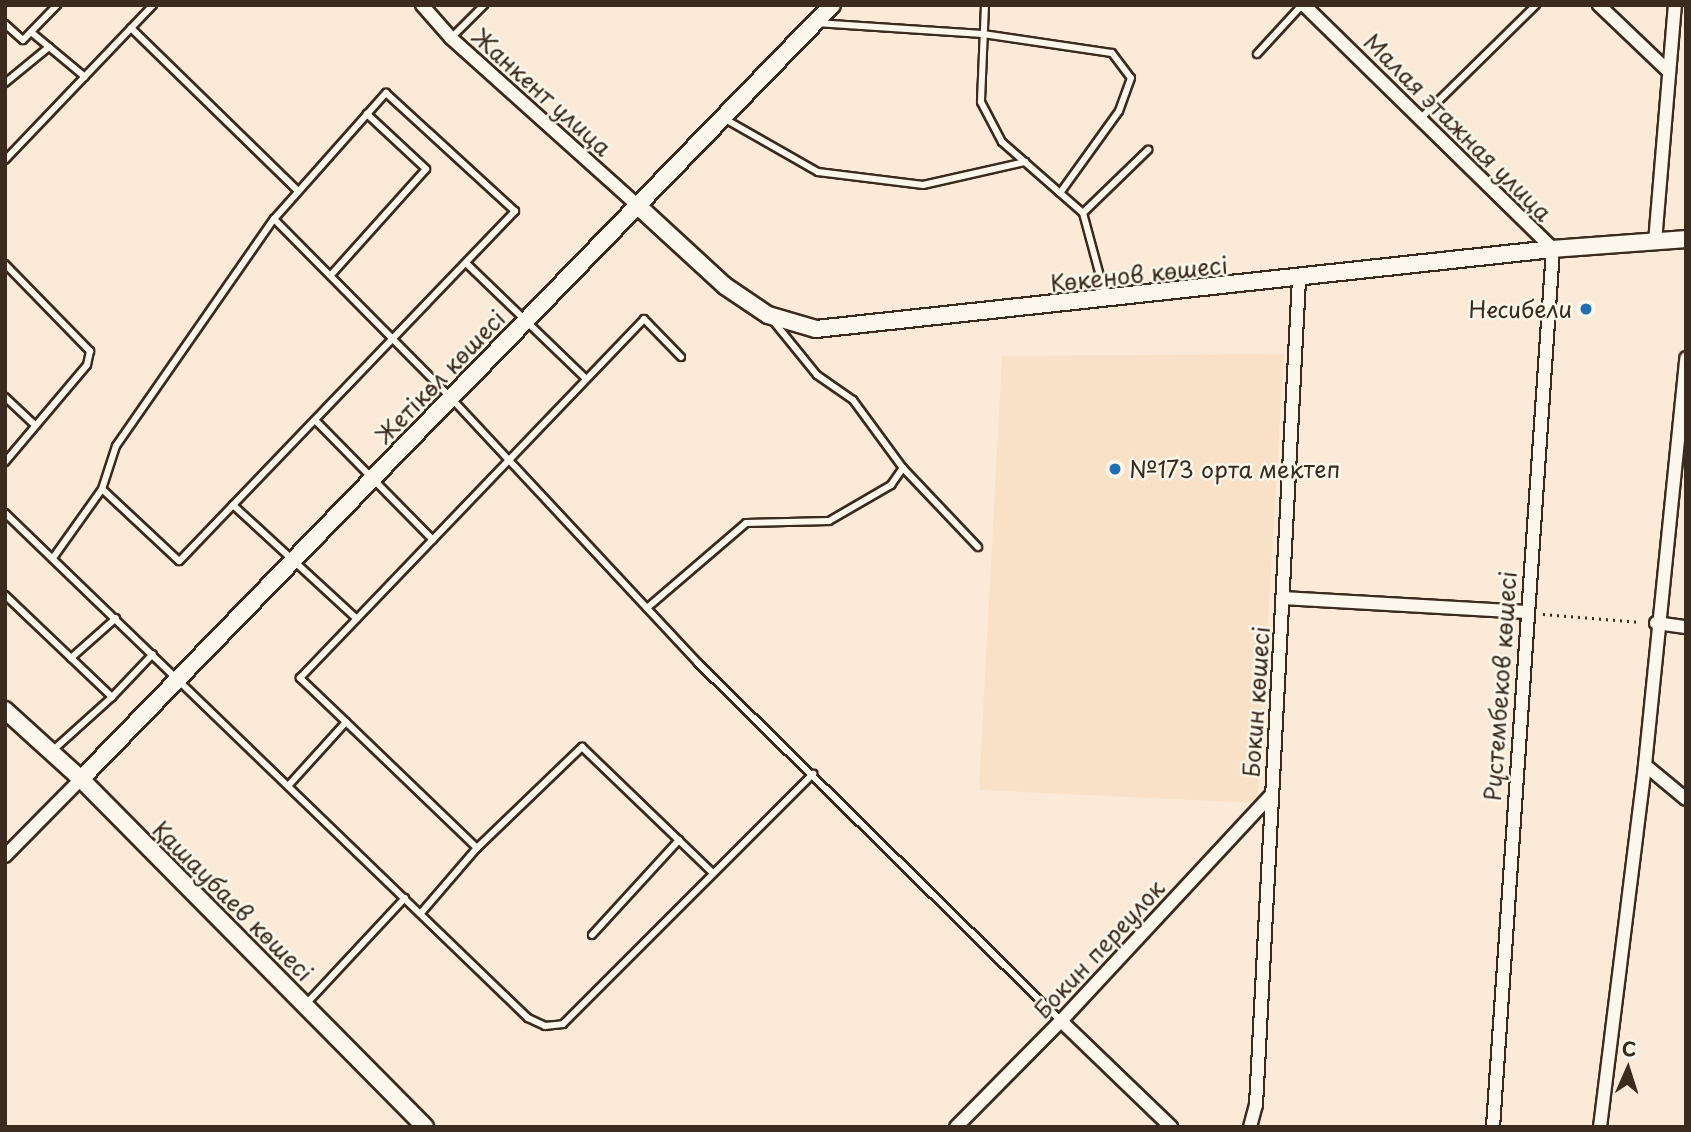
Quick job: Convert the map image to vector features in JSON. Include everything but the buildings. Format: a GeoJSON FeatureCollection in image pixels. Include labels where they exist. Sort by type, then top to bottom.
{"type":"FeatureCollection","features":[{"type":"Feature","properties":{"kind":"street","name":"Жанкент улица"},"geometry":{"type":"LineString","coordinates":[[422,5],[451,38],[638,206]]}},
{"type":"Feature","properties":{"kind":"street","name":"Жетікөл көшесі"},"geometry":{"type":"LineString","coordinates":[[80,779],[832,5]]}},
{"type":"Feature","properties":{"kind":"street","name":"Малая этажная улица"},"geometry":{"type":"LineString","coordinates":[[1303,5],[1553,249]]}},
{"type":"Feature","properties":{"kind":"street"},"geometry":{"type":"LineString","coordinates":[[1599,5],[1669,72]]}},
{"type":"Feature","properties":{"kind":"street"},"geometry":{"type":"LineString","coordinates":[[1655,242],[1675,5]]}},
{"type":"Feature","properties":{"kind":"street","name":"Көкенов көшесі"},"geometry":{"type":"LineString","coordinates":[[638,206],[725,286],[768,315],[816,330],[1553,249],[1686,239]]}},
{"type":"Feature","properties":{"kind":"street","name":"Рүстембеков көшесі"},"geometry":{"type":"LineString","coordinates":[[1493,1127],[1526,612],[1553,249]]}},
{"type":"Feature","properties":{"kind":"street","name":"Бокин көшесі"},"geometry":{"type":"LineString","coordinates":[[1250,1127],[1256,1105],[1299,279]]}},
{"type":"Feature","properties":{"kind":"street"},"geometry":{"type":"LineString","coordinates":[[1600,1127],[1645,765],[1656,623],[1686,358]]}},
{"type":"Feature","properties":{"kind":"street"},"geometry":{"type":"LineString","coordinates":[[1284,598],[1526,612]]}},
{"type":"Feature","properties":{"kind":"street"},"geometry":{"type":"LineString","coordinates":[[1656,623],[1686,627]]}},
{"type":"Feature","properties":{"kind":"street","name":"Қашаубаев көшесі"},"geometry":{"type":"LineString","coordinates":[[5,710],[80,779],[425,1127]]}},
{"type":"Feature","properties":{"kind":"street"},"geometry":{"type":"LineString","coordinates":[[1645,765],[1686,799]]}},
{"type":"Feature","properties":{"kind":"street"},"geometry":{"type":"LineString","coordinates":[[5,856],[80,779]]}},
{"type":"Feature","properties":{"kind":"street","name":"Бокин переулок"},"geometry":{"type":"LineString","coordinates":[[956,1127],[1061,1021],[1270,796]]}},
{"type":"Feature","properties":{"kind":"street"},"geometry":{"type":"LineString","coordinates":[[1061,1021],[1171,1127]]}},
{"type":"Feature","properties":{"kind":"lane"},"geometry":{"type":"LineString","coordinates":[[5,24],[23,40],[57,5]]}},
{"type":"Feature","properties":{"kind":"lane"},"geometry":{"type":"LineString","coordinates":[[5,160],[153,5]]}},
{"type":"Feature","properties":{"kind":"lane"},"geometry":{"type":"LineString","coordinates":[[451,38],[484,5]]}},
{"type":"Feature","properties":{"kind":"lane"},"geometry":{"type":"LineString","coordinates":[[985,5],[981,102],[1002,142],[1083,213],[1106,300]]}},
{"type":"Feature","properties":{"kind":"lane"},"geometry":{"type":"LineString","coordinates":[[1257,54],[1303,5]]}},
{"type":"Feature","properties":{"kind":"lane"},"geometry":{"type":"LineString","coordinates":[[1421,118],[1536,5]]}},
{"type":"Feature","properties":{"kind":"lane"},"geometry":{"type":"LineString","coordinates":[[814,23],[984,34],[1112,52],[1131,78],[1119,111],[1060,192]]}},
{"type":"Feature","properties":{"kind":"lane"},"geometry":{"type":"LineString","coordinates":[[131,28],[299,191]]}},
{"type":"Feature","properties":{"kind":"lane"},"geometry":{"type":"LineString","coordinates":[[31,32],[85,77]]}},
{"type":"Feature","properties":{"kind":"lane"},"geometry":{"type":"LineString","coordinates":[[5,83],[48,47]]}},
{"type":"Feature","properties":{"kind":"lane"},"geometry":{"type":"LineString","coordinates":[[53,558],[102,489],[116,446],[274,219],[386,93],[515,211],[179,561],[102,489]]}},
{"type":"Feature","properties":{"kind":"lane"},"geometry":{"type":"LineString","coordinates":[[331,275],[426,170],[367,114]]}},
{"type":"Feature","properties":{"kind":"lane"},"geometry":{"type":"LineString","coordinates":[[723,118],[818,172],[923,185],[1025,162]]}},
{"type":"Feature","properties":{"kind":"lane"},"geometry":{"type":"LineString","coordinates":[[1083,213],[1149,150]]}},
{"type":"Feature","properties":{"kind":"lane"},"geometry":{"type":"LineString","coordinates":[[274,219],[451,398],[647,608],[1061,1021]]}},
{"type":"Feature","properties":{"kind":"lane"},"geometry":{"type":"LineString","coordinates":[[466,262],[584,377]]}},
{"type":"Feature","properties":{"kind":"lane"},"geometry":{"type":"LineString","coordinates":[[5,264],[90,351],[87,365],[5,462]]}},
{"type":"Feature","properties":{"kind":"lane"},"geometry":{"type":"LineString","coordinates":[[768,315],[817,375],[853,400],[904,468],[978,547]]}},
{"type":"Feature","properties":{"kind":"lane"},"geometry":{"type":"LineString","coordinates":[[477,848],[300,678],[509,461],[584,377],[644,319],[681,357]]}},
{"type":"Feature","properties":{"kind":"lane"},"geometry":{"type":"LineString","coordinates":[[5,397],[36,426]]}},
{"type":"Feature","properties":{"kind":"lane"},"geometry":{"type":"LineString","coordinates":[[315,420],[370,481],[433,540]]}},
{"type":"Feature","properties":{"kind":"lane"},"geometry":{"type":"LineString","coordinates":[[647,608],[746,523],[829,522],[891,485],[904,468]]}},
{"type":"Feature","properties":{"kind":"lane"},"geometry":{"type":"LineString","coordinates":[[233,505],[292,563],[356,619]]}},
{"type":"Feature","properties":{"kind":"lane"},"geometry":{"type":"LineString","coordinates":[[5,513],[528,1018],[545,1026],[563,1024],[712,872],[813,774]]}},
{"type":"Feature","properties":{"kind":"lane"},"geometry":{"type":"LineString","coordinates":[[5,595],[112,697]]}},
{"type":"Feature","properties":{"kind":"lane"},"geometry":{"type":"LineString","coordinates":[[71,658],[116,618]]}},
{"type":"Feature","properties":{"kind":"lane"},"geometry":{"type":"LineString","coordinates":[[51,752],[112,697],[153,654]]}},
{"type":"Feature","properties":{"kind":"lane"},"geometry":{"type":"LineString","coordinates":[[288,786],[346,722]]}},
{"type":"Feature","properties":{"kind":"lane"},"geometry":{"type":"LineString","coordinates":[[421,914],[477,848],[582,747],[712,872]]}},
{"type":"Feature","properties":{"kind":"lane"},"geometry":{"type":"LineString","coordinates":[[592,935],[679,840]]}},
{"type":"Feature","properties":{"kind":"lane"},"geometry":{"type":"LineString","coordinates":[[304,1005],[405,898]]}},
{"type":"Feature","properties":{"kind":"path"},"geometry":{"type":"LineString","coordinates":[[1526,612],[1656,623]]}},
{"type":"Feature","properties":{"kind":"shaded area"},"geometry":{"type":"Polygon","coordinates":[[[1284,354],[1257,803],[979,790],[1002,356],[1284,354]]]}},
{"type":"Feature","properties":{"kind":"place","name":"Несибели"},"geometry":{"type":"Point","coordinates":[1586,309]}},
{"type":"Feature","properties":{"kind":"place","name":"№173 орта мектеп"},"geometry":{"type":"Point","coordinates":[1115,469]}}]}
